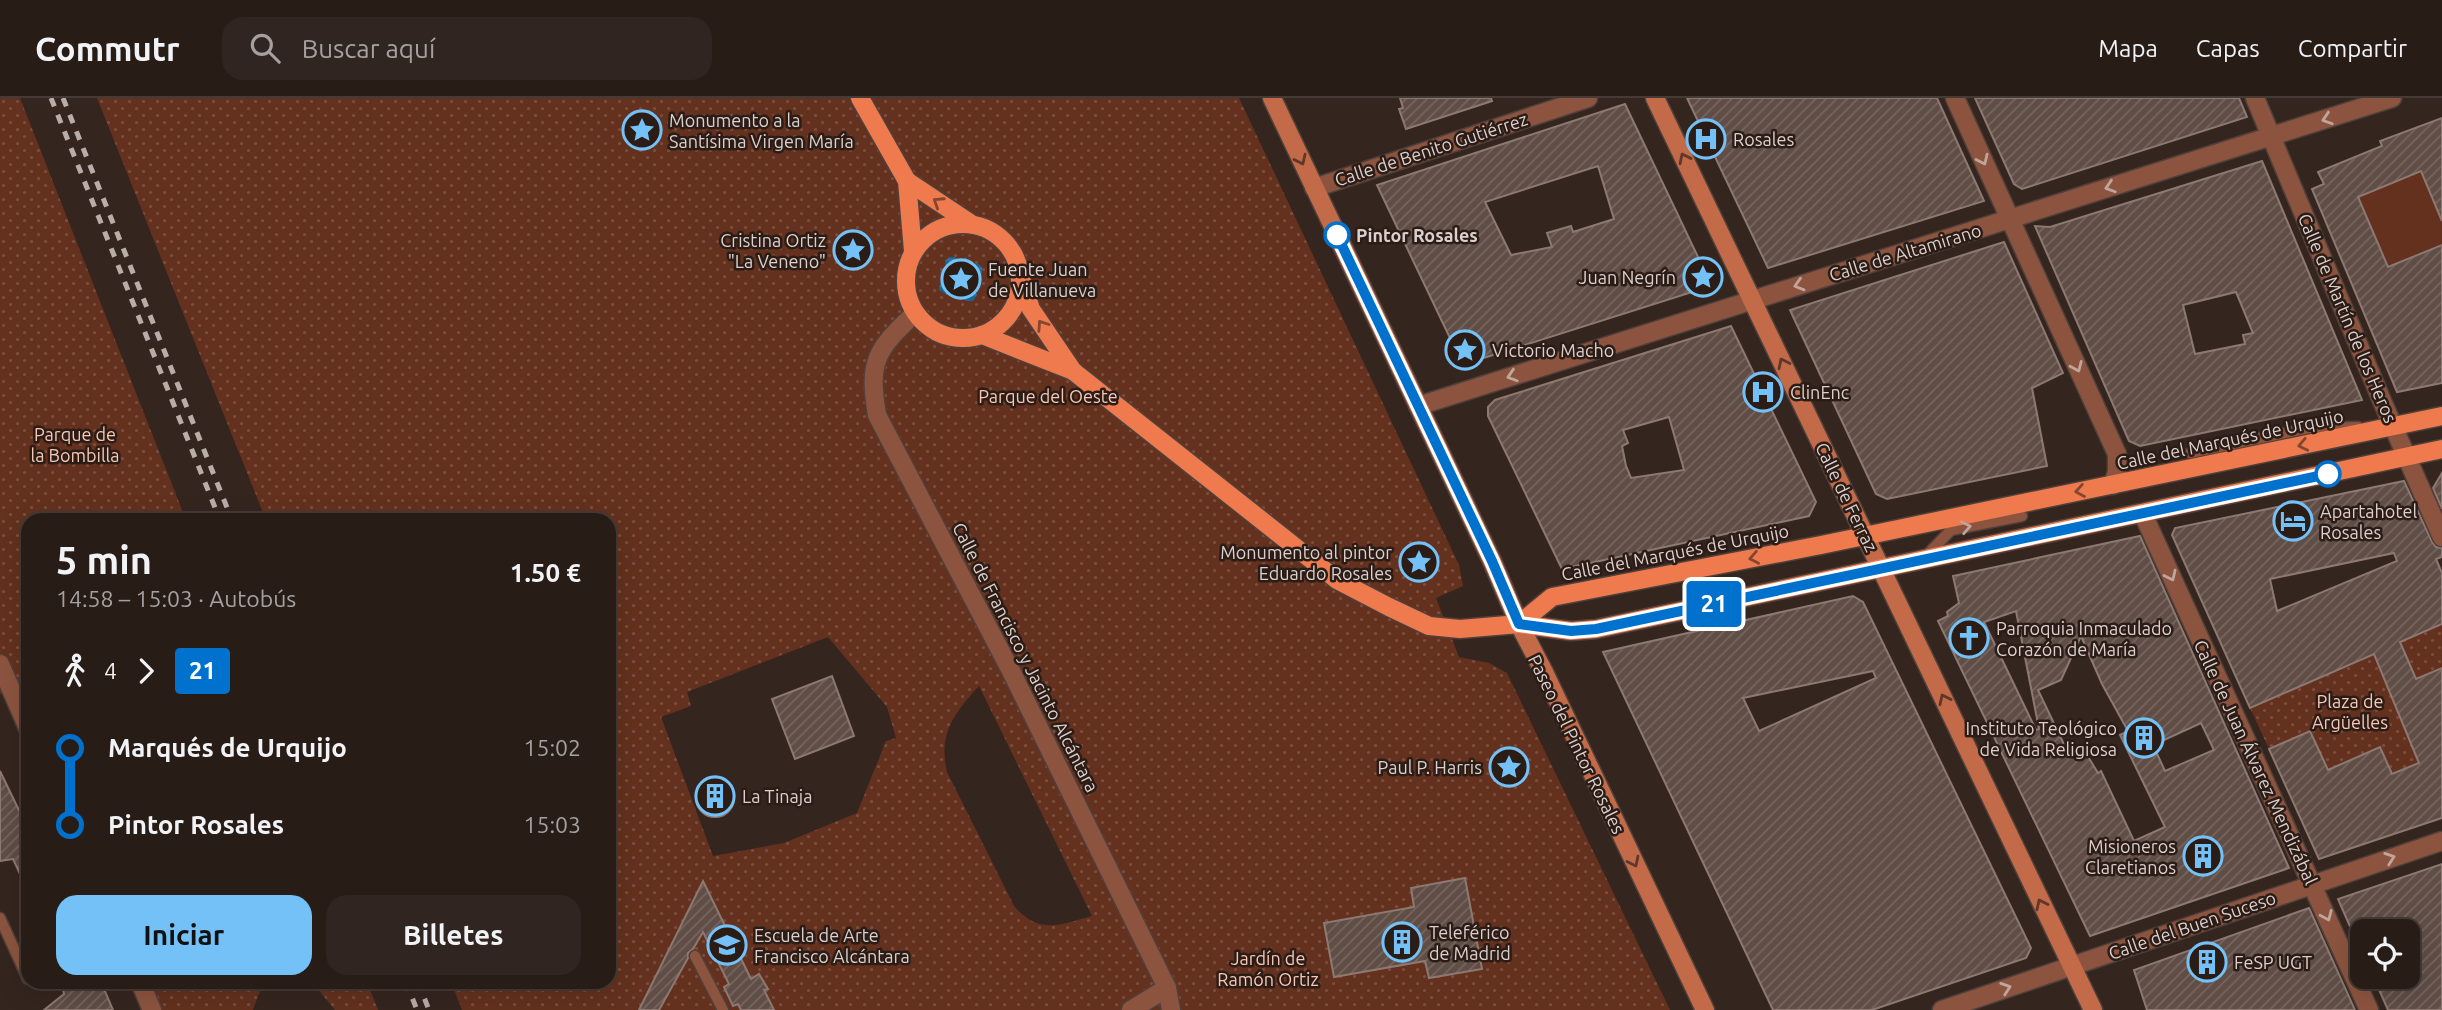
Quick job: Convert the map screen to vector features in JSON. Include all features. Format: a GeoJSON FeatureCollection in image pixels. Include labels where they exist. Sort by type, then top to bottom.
{"type":"FeatureCollection","features":[{"type":"Feature","properties":{"kind":"main road"},"geometry":{"type":"LineString","coordinates":[[860,98],[906,181],[913,251]]}},
{"type":"Feature","properties":{"kind":"main road","name":"Paseo del Pintor Rosales"},"geometry":{"type":"LineString","coordinates":[[1272,98],[1492,561],[1519,624],[1705,1010]]}},
{"type":"Feature","properties":{"kind":"main road","name":"Calle de Ferraz"},"geometry":{"type":"LineString","coordinates":[[1655,98],[2093,1010]]}},
{"type":"Feature","properties":{"kind":"main road"},"geometry":{"type":"LineString","coordinates":[[906,181],[970,223],[989,229],[1004,240],[1015,256],[1031,309],[1073,371]]}},
{"type":"Feature","properties":{"kind":"main road"},"geometry":{"type":"LineString","coordinates":[[970,223],[938,229],[924,238],[913,251],[905,282],[908,298],[915,313],[928,327],[945,335],[964,338],[982,335],[999,326],[1012,311],[1019,293],[1020,274]]}},
{"type":"Feature","properties":{"kind":"main road"},"geometry":{"type":"LineString","coordinates":[[982,335],[1073,371],[1337,580],[1429,626],[1460,629],[1519,624],[1571,631],[1596,629],[2442,449]]}},
{"type":"Feature","properties":{"kind":"main road","name":"Calle del Marqués de Urquijo"},"geometry":{"type":"LineString","coordinates":[[1519,624],[1552,597],[2442,416]]}},
{"type":"Feature","properties":{"kind":"street","name":"Calle de Benito Gutiérrez"},"geometry":{"type":"LineString","coordinates":[[1314,188],[1588,98]]}},
{"type":"Feature","properties":{"kind":"street"},"geometry":{"type":"LineString","coordinates":[[1955,98],[2117,454],[2117,472],[2113,485]]}},
{"type":"Feature","properties":{"kind":"street","name":"Calle de Martín de los Heros"},"geometry":{"type":"LineString","coordinates":[[2255,98],[2442,537]]}},
{"type":"Feature","properties":{"kind":"street","name":"Calle de Altamirano"},"geometry":{"type":"LineString","coordinates":[[1418,405],[2392,98]]}},
{"type":"Feature","properties":{"kind":"street","name":"Calle de Francisco y Jacinto Alcántara"},"geometry":{"type":"LineString","coordinates":[[915,313],[882,347],[875,363],[872,385],[877,415],[1012,671],[1167,988],[1171,1010]]}},
{"type":"Feature","properties":{"kind":"street","name":"Calle de Juan Álvarez Mendizábal"},"geometry":{"type":"LineString","coordinates":[[2143,514],[2369,1010]]}},
{"type":"Feature","properties":{"kind":"street"},"geometry":{"type":"LineString","coordinates":[[0,664],[21,712]]}},
{"type":"Feature","properties":{"kind":"street","name":"Calle del Buen Suceso"},"geometry":{"type":"LineString","coordinates":[[1942,1010],[2442,841]]}},
{"type":"Feature","properties":{"kind":"street"},"geometry":{"type":"LineString","coordinates":[[1131,1010],[1167,988]]}},
{"type":"Feature","properties":{"kind":"street"},"geometry":{"type":"LineString","coordinates":[[143,989],[152,1010]]}},
{"type":"Feature","properties":{"kind":"lane"},"geometry":{"type":"LineString","coordinates":[[2190,453],[2309,428],[2393,426]]}},
{"type":"Feature","properties":{"kind":"lane"},"geometry":{"type":"LineString","coordinates":[[1922,560],[1951,530],[2022,516]]}},
{"type":"Feature","properties":{"kind":"lane"},"geometry":{"type":"LineString","coordinates":[[0,918],[21,964]]}},
{"type":"Feature","properties":{"kind":"lane"},"geometry":{"type":"LineString","coordinates":[[695,956],[723,1010]]}},
{"type":"Feature","properties":{"kind":"green space","name":"Parque de la Bombilla"},"geometry":{"type":"Polygon","coordinates":[[[0,98],[20,98],[183,513],[21,513],[21,729],[5,692],[0,694],[0,98]]]}},
{"type":"Feature","properties":{"kind":"green space","name":"Parque del Oeste"},"geometry":{"type":"Polygon","coordinates":[[[97,98],[1239,98],[1459,565],[1463,586],[1436,598],[1459,657],[1489,663],[1507,673],[1670,1010],[462,1010],[454,989],[616,989],[616,513],[263,513],[97,98]],[[828,637],[687,692],[691,706],[661,717],[713,856],[784,843],[857,813],[886,741],[896,738],[887,707],[828,637]],[[979,686],[962,705],[950,725],[945,746],[947,772],[1014,906],[1023,915],[1032,921],[1050,925],[1092,916],[979,686]]]}},
{"type":"Feature","properties":{"kind":"green space"},"geometry":{"type":"Polygon","coordinates":[[[2421,171],[2442,221],[2442,245],[2388,267],[2358,197],[2421,171]]]}},
{"type":"Feature","properties":{"kind":"green space","name":"Plaza de Argüelles"},"geometry":{"type":"Polygon","coordinates":[[[2442,624],[2442,668],[2416,679],[2396,707],[2419,763],[2392,774],[2380,747],[2328,770],[2310,731],[2269,749],[2250,708],[2442,624]]]}},
{"type":"Feature","properties":{"kind":"green space"},"geometry":{"type":"Polygon","coordinates":[[[135,989],[260,989],[253,1010],[145,1010],[135,989]]]}},
{"type":"Feature","properties":{"kind":"green space"},"geometry":{"type":"Polygon","coordinates":[[[318,989],[370,989],[378,1010],[335,1010],[318,989]]]}},
{"type":"Feature","properties":{"kind":"water","name":"Fuente Juan de Villanueva"},"geometry":{"type":"Polygon","coordinates":[[[949,257],[955,257],[959,261],[966,257],[970,265],[978,264],[982,267],[982,273],[977,278],[981,285],[975,289],[977,295],[973,301],[966,301],[961,296],[955,299],[951,293],[947,295],[939,290],[944,280],[940,272],[946,269],[945,261],[949,257]]]}},
{"type":"Feature","properties":{"kind":"building"},"geometry":{"type":"Polygon","coordinates":[[[1400,98],[1491,98],[1492,101],[1406,129],[1399,109],[1403,108],[1400,98]]]}},
{"type":"Feature","properties":{"kind":"building"},"geometry":{"type":"Polygon","coordinates":[[[1687,98],[1937,98],[1984,201],[1768,268],[1687,98]]]}},
{"type":"Feature","properties":{"kind":"building"},"geometry":{"type":"Polygon","coordinates":[[[1975,98],[2239,98],[2247,117],[2022,189],[2014,184],[1975,98]]]}},
{"type":"Feature","properties":{"kind":"building"},"geometry":{"type":"Polygon","coordinates":[[[1625,104],[1709,280],[1705,288],[1471,362],[1459,357],[1377,185],[1625,104]],[[1598,166],[1485,202],[1511,255],[1552,247],[1547,233],[1571,226],[1573,232],[1614,219],[1598,166]]]}},
{"type":"Feature","properties":{"kind":"building"},"geometry":{"type":"Polygon","coordinates":[[[2442,118],[2442,221],[2421,171],[2358,197],[2388,267],[2442,245],[2442,383],[2397,392],[2312,189],[2324,184],[2318,172],[2382,146],[2380,141],[2442,118]]]}},
{"type":"Feature","properties":{"kind":"building"},"geometry":{"type":"Polygon","coordinates":[[[2262,161],[2362,400],[2140,446],[2129,441],[2035,226],[2050,227],[2262,161]],[[2236,292],[2183,305],[2195,354],[2245,344],[2243,335],[2253,333],[2236,292]]]}},
{"type":"Feature","properties":{"kind":"building"},"geometry":{"type":"Polygon","coordinates":[[[2004,242],[2063,373],[2032,388],[2047,466],[1887,499],[1876,494],[1790,310],[2004,242]]]}},
{"type":"Feature","properties":{"kind":"building"},"geometry":{"type":"Polygon","coordinates":[[[1731,326],[1816,502],[1809,516],[1562,569],[1488,416],[1488,407],[1495,400],[1731,326]],[[1669,417],[1623,430],[1628,443],[1622,446],[1631,478],[1684,470],[1669,417]]]}},
{"type":"Feature","properties":{"kind":"building"},"geometry":{"type":"Polygon","coordinates":[[[2442,473],[2442,509],[2433,488],[2442,473]]]}},
{"type":"Feature","properties":{"kind":"building"},"geometry":{"type":"Polygon","coordinates":[[[2404,481],[2432,542],[2436,547],[2442,548],[2442,557],[2436,559],[2442,573],[2442,624],[2400,642],[2416,679],[2442,668],[2442,818],[2319,859],[2269,749],[2310,731],[2328,770],[2380,747],[2392,774],[2419,763],[2374,654],[2250,708],[2172,535],[2175,528],[2404,481]],[[2394,553],[2270,579],[2277,611],[2397,561],[2394,553]]]}},
{"type":"Feature","properties":{"kind":"building"},"geometry":{"type":"Polygon","coordinates":[[[2140,536],[2289,868],[2090,936],[1938,621],[1948,616],[1947,612],[1959,603],[1953,576],[2140,536]],[[2016,611],[1984,622],[2036,730],[2039,729],[2016,611]],[[2081,636],[2061,680],[2038,690],[2070,757],[2082,751],[2098,773],[2101,771],[2134,841],[2165,827],[2120,735],[2128,731],[2102,684],[2081,636]],[[2201,723],[2153,745],[2165,771],[2214,750],[2201,723]]]}},
{"type":"Feature","properties":{"kind":"building"},"geometry":{"type":"Polygon","coordinates":[[[1853,596],[1863,602],[2031,948],[2026,958],[1872,1010],[1773,1010],[1603,652],[1853,596]],[[1873,671],[1743,698],[1759,731],[1876,678],[1873,671]]]}},
{"type":"Feature","properties":{"kind":"building"},"geometry":{"type":"Polygon","coordinates":[[[832,676],[854,736],[795,759],[772,699],[832,676]]]}},
{"type":"Feature","properties":{"kind":"building"},"geometry":{"type":"Polygon","coordinates":[[[0,771],[21,814],[21,876],[13,859],[0,861],[0,771]]]}},
{"type":"Feature","properties":{"kind":"building","name":"La Tinaja"},"geometry":{"type":"Polygon","coordinates":[[[715,779],[728,785],[734,798],[728,811],[715,817],[702,811],[696,798],[702,785],[715,779]]]}},
{"type":"Feature","properties":{"kind":"building"},"geometry":{"type":"Polygon","coordinates":[[[2442,864],[2442,1010],[2388,1010],[2379,989],[2420,989],[2420,919],[2350,919],[2350,926],[2338,899],[2442,864]]]}},
{"type":"Feature","properties":{"kind":"building","name":"Teleférico de Madrid"},"geometry":{"type":"Polygon","coordinates":[[[1465,878],[1482,969],[1429,978],[1425,961],[1334,977],[1324,923],[1414,907],[1411,888],[1465,878]]]}},
{"type":"Feature","properties":{"kind":"building"},"geometry":{"type":"Polygon","coordinates":[[[703,881],[751,979],[759,974],[768,989],[764,990],[774,1010],[741,1010],[738,1004],[733,1006],[724,987],[729,984],[703,932],[688,953],[688,958],[659,1010],[639,1010],[703,881]]]}},
{"type":"Feature","properties":{"kind":"building"},"geometry":{"type":"Polygon","coordinates":[[[2309,908],[2355,1010],[2147,1010],[2134,970],[2309,908]]]}},
{"type":"Feature","properties":{"kind":"building"},"geometry":{"type":"Polygon","coordinates":[[[63,989],[104,989],[113,1010],[44,1010],[64,994],[63,989]]]}},
{"type":"Feature","properties":{"kind":"railway"},"geometry":{"type":"LineString","coordinates":[[51,98],[217,513]]}},
{"type":"Feature","properties":{"kind":"railway"},"geometry":{"type":"LineString","coordinates":[[63,98],[229,513]]}},
{"type":"Feature","properties":{"kind":"railway"},"geometry":{"type":"LineString","coordinates":[[409,989],[417,1010]]}},
{"type":"Feature","properties":{"kind":"railway"},"geometry":{"type":"LineString","coordinates":[[421,989],[429,1010]]}},
{"type":"Feature","properties":{"kind":"bus line","name":"21"},"geometry":{"type":"LineString","coordinates":[[1337,235],[1492,561],[1519,624],[1571,631],[1596,629],[2328,474]]}},
{"type":"Feature","properties":{"kind":"place","name":"Monumento a la Santísima Virgen María"},"geometry":{"type":"Point","coordinates":[642,130]}},
{"type":"Feature","properties":{"kind":"place","name":"Rosales"},"geometry":{"type":"Point","coordinates":[1706,139]}},
{"type":"Feature","properties":{"kind":"place","name":"Pintor Rosales"},"geometry":{"type":"Point","coordinates":[1337,235]}},
{"type":"Feature","properties":{"kind":"place","name":"Cristina Ortiz \"La Veneno\""},"geometry":{"type":"Point","coordinates":[853,250]}},
{"type":"Feature","properties":{"kind":"place","name":"Juan Negrín"},"geometry":{"type":"Point","coordinates":[1703,277]}},
{"type":"Feature","properties":{"kind":"place","name":"Fuente Juan de Villanueva"},"geometry":{"type":"Point","coordinates":[961,279]}},
{"type":"Feature","properties":{"kind":"place","name":"Victorio Macho"},"geometry":{"type":"Point","coordinates":[1465,350]}},
{"type":"Feature","properties":{"kind":"place","name":"ClinEnc"},"geometry":{"type":"Point","coordinates":[1763,392]}},
{"type":"Feature","properties":{"kind":"place","name":"Apartahotel Rosales"},"geometry":{"type":"Point","coordinates":[2293,521]}},
{"type":"Feature","properties":{"kind":"place","name":"Monumento al pintor Eduardo Rosales"},"geometry":{"type":"Point","coordinates":[1419,562]}},
{"type":"Feature","properties":{"kind":"place","name":"Parroquia Inmaculado Corazón de María"},"geometry":{"type":"Point","coordinates":[1969,638]}},
{"type":"Feature","properties":{"kind":"place","name":"Instituto Teológico de Vida Religiosa"},"geometry":{"type":"Point","coordinates":[2144,738]}},
{"type":"Feature","properties":{"kind":"place","name":"Paul P. Harris"},"geometry":{"type":"Point","coordinates":[1509,767]}},
{"type":"Feature","properties":{"kind":"place","name":"La Tinaja"},"geometry":{"type":"Point","coordinates":[715,796]}},
{"type":"Feature","properties":{"kind":"place","name":"Misioneros Claretianos"},"geometry":{"type":"Point","coordinates":[2203,856]}},
{"type":"Feature","properties":{"kind":"place","name":"Teleférico de Madrid"},"geometry":{"type":"Point","coordinates":[1402,942]}},
{"type":"Feature","properties":{"kind":"place","name":"Escuela de Arte Francisco Alcántara"},"geometry":{"type":"Point","coordinates":[727,945]}},
{"type":"Feature","properties":{"kind":"place","name":"FeSP UGT"},"geometry":{"type":"Point","coordinates":[2207,962]}},
{"type":"Feature","properties":{"kind":"park label","name":"Jardín de Ramón Ortiz"},"geometry":{"type":"Point","coordinates":[1268,968]}}]}
